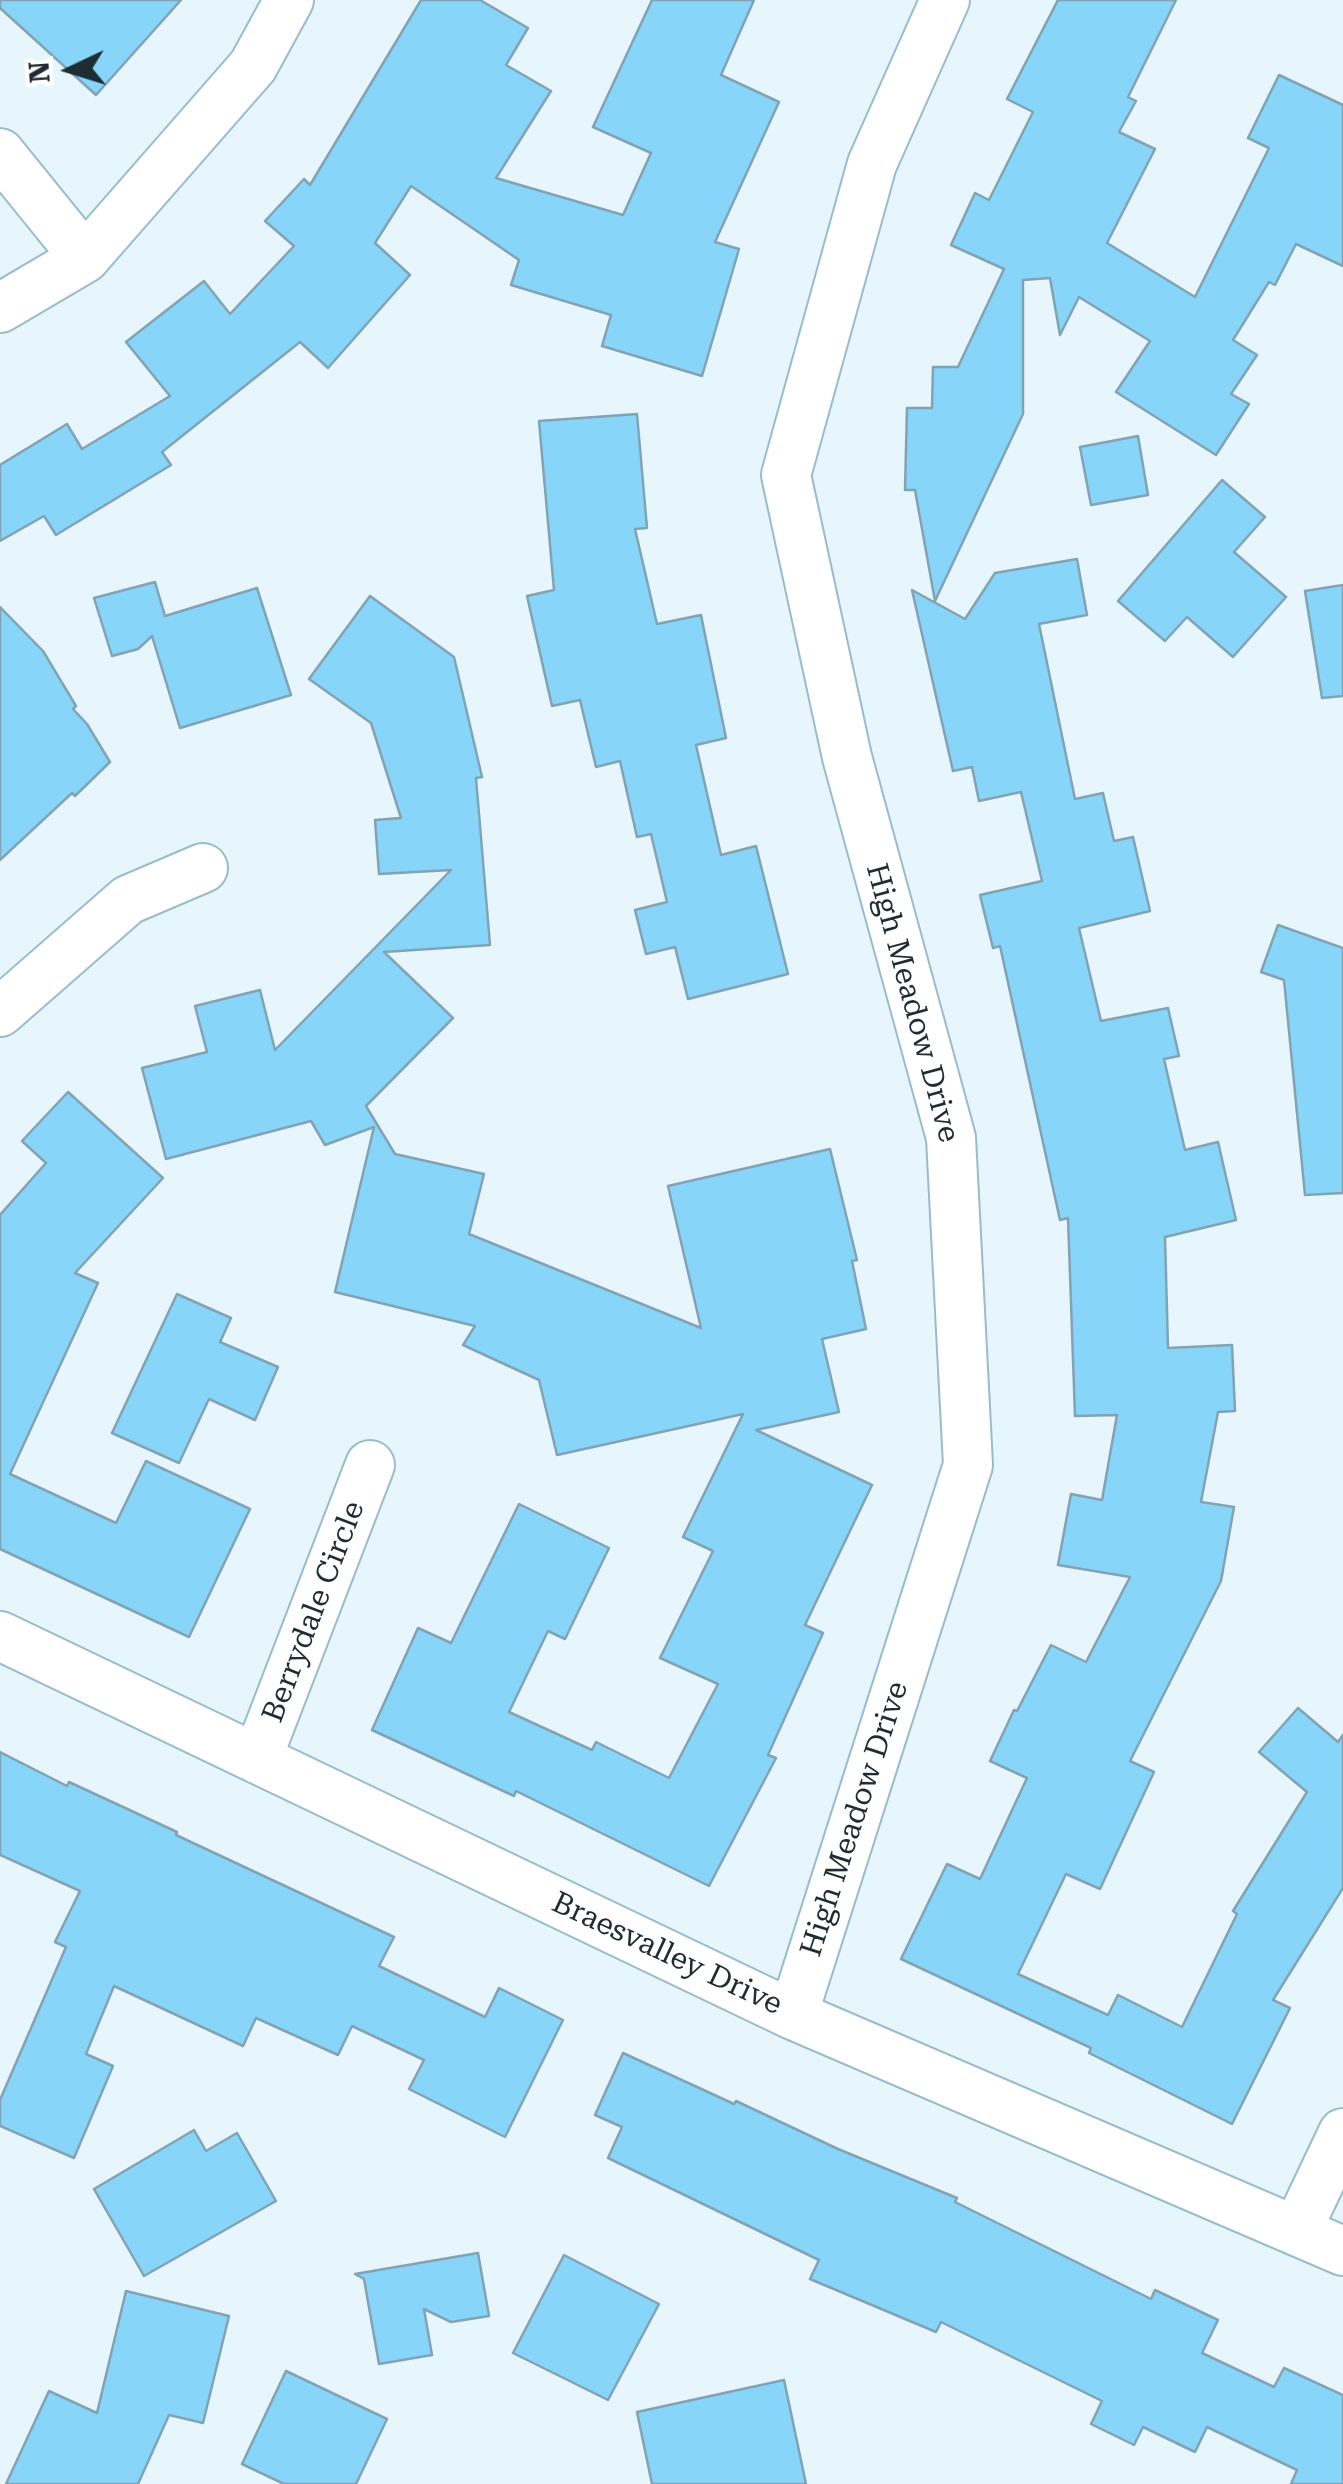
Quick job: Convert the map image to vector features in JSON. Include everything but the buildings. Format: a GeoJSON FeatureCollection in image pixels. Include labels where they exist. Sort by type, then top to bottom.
{"type":"FeatureCollection","features":[{"type":"Feature","properties":{"kind":"street"},"geometry":{"type":"LineString","coordinates":[[0,308],[85,258],[253,66],[288,0]]}},
{"type":"Feature","properties":{"kind":"street","name":"High Meadow Drive"},"geometry":{"type":"LineString","coordinates":[[793,2014],[968,1465],[951,1138],[847,757],[786,475],[872,164],[945,0]]}},
{"type":"Feature","properties":{"kind":"street"},"geometry":{"type":"LineString","coordinates":[[0,154],[85,258]]}},
{"type":"Feature","properties":{"kind":"street"},"geometry":{"type":"LineString","coordinates":[[0,1012],[128,900],[204,868]]}},
{"type":"Feature","properties":{"kind":"street","name":"Berrydale Circle"},"geometry":{"type":"LineString","coordinates":[[257,1759],[370,1465]]}},
{"type":"Feature","properties":{"kind":"street","name":"Braesvalley Drive"},"geometry":{"type":"LineString","coordinates":[[0,1636],[793,2014],[1343,2251]]}},
{"type":"Feature","properties":{"kind":"street"},"geometry":{"type":"LineString","coordinates":[[1297,2230],[1343,2133]]}}]}
